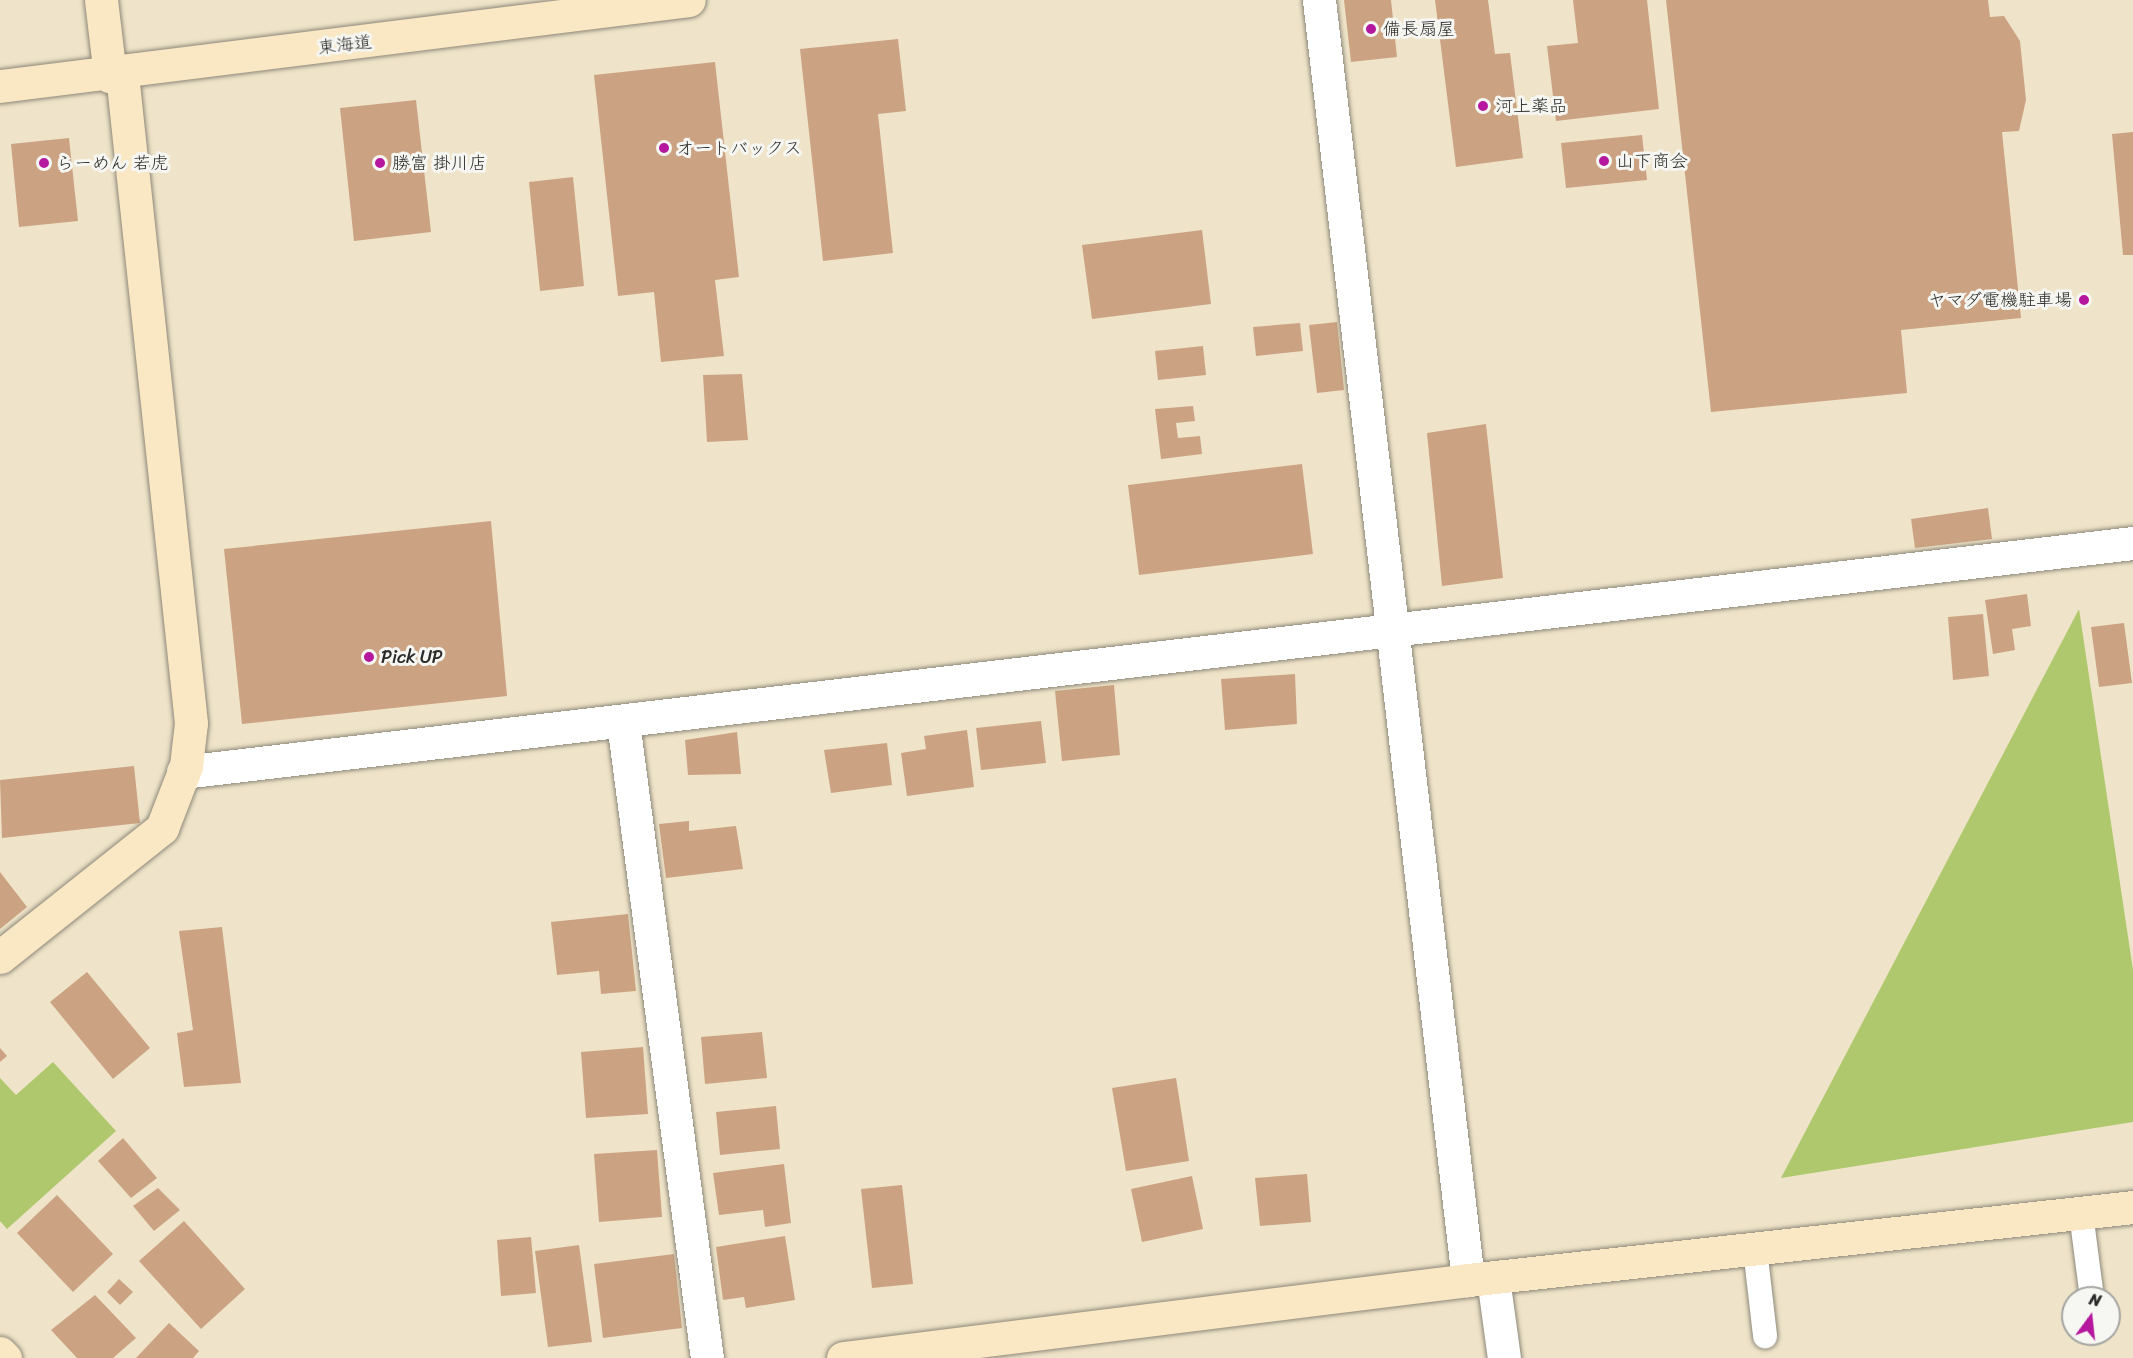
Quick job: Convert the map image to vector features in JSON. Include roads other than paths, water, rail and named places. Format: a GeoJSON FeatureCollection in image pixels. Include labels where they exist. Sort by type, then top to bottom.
{"type":"FeatureCollection","features":[{"type":"Feature","properties":{"kind":"street"},"geometry":{"type":"LineString","coordinates":[[0,957],[162,828],[183,772],[191,723],[116,75],[101,0]]}},
{"type":"Feature","properties":{"kind":"street","name":"東海道"},"geometry":{"type":"LineString","coordinates":[[0,86],[116,75],[689,0]]}},
{"type":"Feature","properties":{"kind":"street"},"geometry":{"type":"LineString","coordinates":[[1319,0],[1392,633],[1481,1279],[1504,1358]]}},
{"type":"Feature","properties":{"kind":"street"},"geometry":{"type":"LineString","coordinates":[[183,772],[1392,633],[2133,543]]}},
{"type":"Feature","properties":{"kind":"street"},"geometry":{"type":"LineString","coordinates":[[623,722],[707,1358]]}},
{"type":"Feature","properties":{"kind":"street"},"geometry":{"type":"LineString","coordinates":[[843,1358],[1481,1279],[2133,1207]]}},
{"type":"Feature","properties":{"kind":"street"},"geometry":{"type":"LineString","coordinates":[[0,1353],[5,1358]]}},
{"type":"Feature","properties":{"kind":"lane"},"geometry":{"type":"LineString","coordinates":[[2081,1213],[2090,1286]]}},
{"type":"Feature","properties":{"kind":"lane"},"geometry":{"type":"LineString","coordinates":[[1755,1249],[1765,1336]]}},
{"type":"Feature","properties":{"kind":"place","name":"備長扇屋"},"geometry":{"type":"Point","coordinates":[1371,29]}},
{"type":"Feature","properties":{"kind":"place","name":"河上薬品"},"geometry":{"type":"Point","coordinates":[1483,106]}},
{"type":"Feature","properties":{"kind":"place","name":"オートバックス"},"geometry":{"type":"Point","coordinates":[664,148]}},
{"type":"Feature","properties":{"kind":"place","name":"山下商会"},"geometry":{"type":"Point","coordinates":[1604,161]}},
{"type":"Feature","properties":{"kind":"place","name":"らーめん 若虎"},"geometry":{"type":"Point","coordinates":[44,163]}},
{"type":"Feature","properties":{"kind":"place","name":"勝富 掛川店"},"geometry":{"type":"Point","coordinates":[380,163]}},
{"type":"Feature","properties":{"kind":"place","name":"ヤマダ電機駐車場"},"geometry":{"type":"Point","coordinates":[2084,300]}},
{"type":"Feature","properties":{"kind":"place","name":"Pick UP"},"geometry":{"type":"Point","coordinates":[369,657]}}]}
